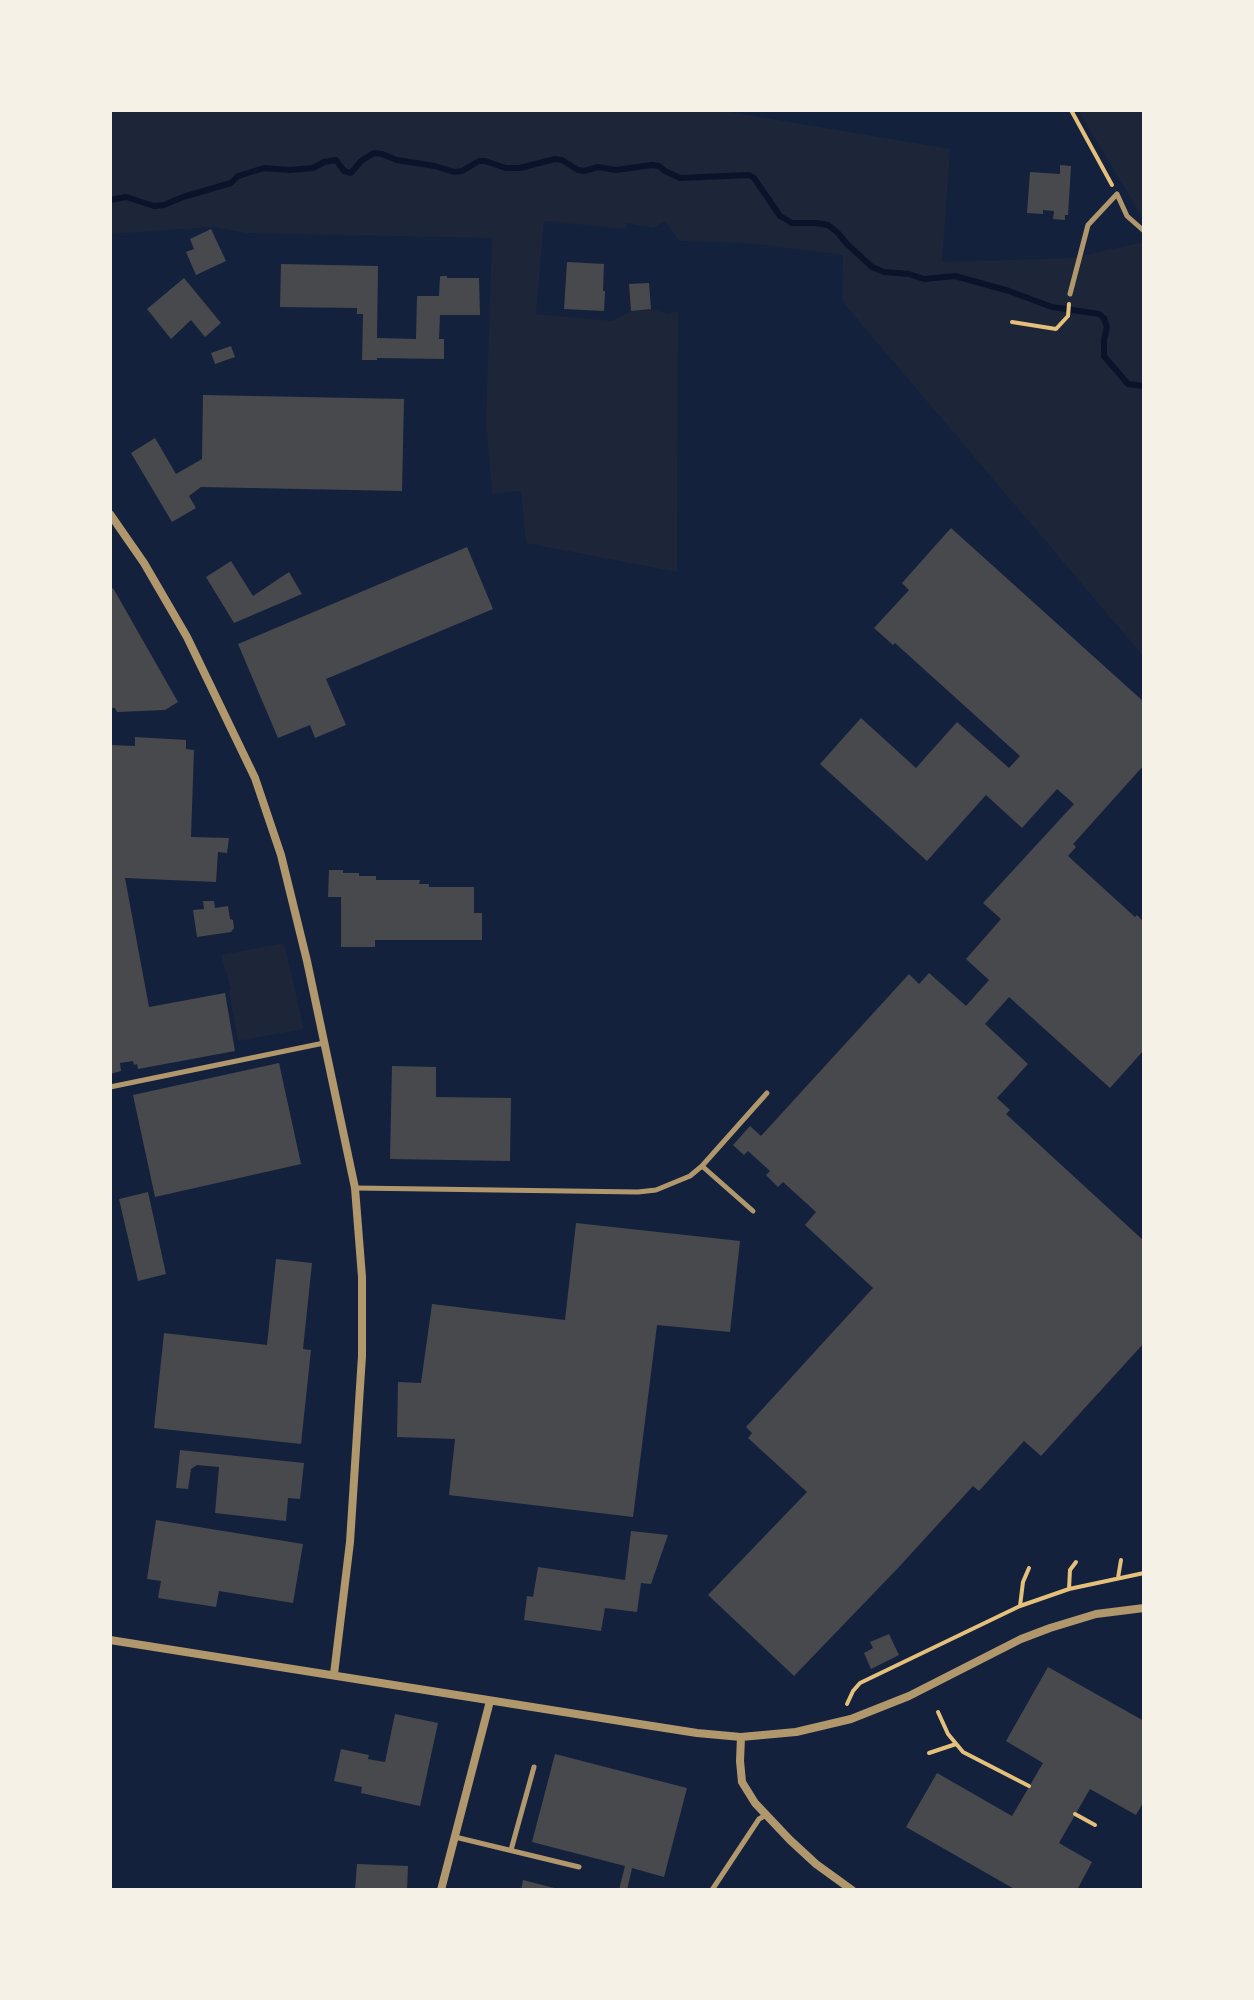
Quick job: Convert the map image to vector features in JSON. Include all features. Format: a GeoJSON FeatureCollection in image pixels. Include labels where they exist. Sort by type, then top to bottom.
{"type":"FeatureCollection","features":[{"type":"Feature","properties":{"kind":"street"},"geometry":{"type":"LineString","coordinates":[[110,514],[144,563],[187,637],[255,778],[281,855],[307,961],[355,1188],[362,1277],[362,1356],[352,1518],[334,1674]]}},
{"type":"Feature","properties":{"kind":"street"},"geometry":{"type":"LineString","coordinates":[[110,1640],[697,1733],[741,1737],[796,1732],[851,1719],[909,1696],[1021,1639],[1096,1614],[1144,1606]]}},
{"type":"Feature","properties":{"kind":"street"},"geometry":{"type":"LineString","coordinates":[[441,1890],[490,1701]]}},
{"type":"Feature","properties":{"kind":"street"},"geometry":{"type":"LineString","coordinates":[[741,1737],[742,1782],[755,1803],[816,1864],[852,1890]]}},
{"type":"Feature","properties":{"kind":"lane"},"geometry":{"type":"LineString","coordinates":[[1070,294],[1088,225],[1117,194],[1127,216],[1144,231]]}},
{"type":"Feature","properties":{"kind":"lane"},"geometry":{"type":"LineString","coordinates":[[110,1087],[325,1043]]}},
{"type":"Feature","properties":{"kind":"lane"},"geometry":{"type":"LineString","coordinates":[[355,1188],[656,1190],[690,1176],[702,1166],[767,1093]]}},
{"type":"Feature","properties":{"kind":"lane"},"geometry":{"type":"LineString","coordinates":[[702,1166],[753,1211]]}},
{"type":"Feature","properties":{"kind":"lane"},"geometry":{"type":"LineString","coordinates":[[511,1850],[534,1767]]}},
{"type":"Feature","properties":{"kind":"lane"},"geometry":{"type":"LineString","coordinates":[[712,1890],[759,1819],[766,1815]]}},
{"type":"Feature","properties":{"kind":"lane"},"geometry":{"type":"LineString","coordinates":[[455,1837],[579,1867]]}},
{"type":"Feature","properties":{"kind":"path"},"geometry":{"type":"LineString","coordinates":[[1071,110],[1117,194]]}},
{"type":"Feature","properties":{"kind":"path"},"geometry":{"type":"LineString","coordinates":[[1012,322],[1056,329],[1068,316]]}},
{"type":"Feature","properties":{"kind":"path"},"geometry":{"type":"LineString","coordinates":[[1118,1578],[1121,1560]]}},
{"type":"Feature","properties":{"kind":"path"},"geometry":{"type":"LineString","coordinates":[[1069,1589],[1070,1570],[1076,1562]]}},
{"type":"Feature","properties":{"kind":"path"},"geometry":{"type":"LineString","coordinates":[[1020,1606],[1023,1582],[1029,1568]]}},
{"type":"Feature","properties":{"kind":"path"},"geometry":{"type":"LineString","coordinates":[[847,1704],[860,1683],[1020,1606],[1069,1589],[1144,1573]]}},
{"type":"Feature","properties":{"kind":"path"},"geometry":{"type":"LineString","coordinates":[[938,1712],[948,1734],[963,1752],[1029,1786]]}},
{"type":"Feature","properties":{"kind":"path"},"geometry":{"type":"LineString","coordinates":[[929,1753],[956,1744]]}},
{"type":"Feature","properties":{"kind":"path"},"geometry":{"type":"LineString","coordinates":[[1075,1814],[1095,1825]]}},
{"type":"Feature","properties":{"kind":"shaded area"},"geometry":{"type":"Polygon","coordinates":[[[110,110],[719,110],[950,149],[942,262],[1072,258],[1144,242],[1144,657],[842,301],[843,255],[747,243],[679,241],[665,221],[654,228],[627,223],[626,229],[544,221],[536,314],[612,321],[631,311],[651,309],[668,314],[678,311],[677,572],[526,543],[521,491],[492,493],[486,422],[492,238],[246,233],[212,227],[110,234],[110,110]]]}},
{"type":"Feature","properties":{"kind":"shaded area"},"geometry":{"type":"Polygon","coordinates":[[[1078,110],[1144,110],[1144,220],[1078,110]]]}},
{"type":"Feature","properties":{"kind":"shaded area"},"geometry":{"type":"Polygon","coordinates":[[[284,943],[304,1029],[238,1041],[231,989],[221,955],[284,943]]]}},
{"type":"Feature","properties":{"kind":"building"},"geometry":{"type":"Polygon","coordinates":[[[1060,165],[1071,166],[1068,215],[1065,215],[1065,220],[1053,219],[1054,211],[1027,213],[1030,172],[1060,174],[1060,165]]]}},
{"type":"Feature","properties":{"kind":"building"},"geometry":{"type":"Polygon","coordinates":[[[211,229],[226,261],[196,275],[186,252],[194,249],[190,239],[211,229]]]}},
{"type":"Feature","properties":{"kind":"building"},"geometry":{"type":"Polygon","coordinates":[[[567,262],[604,264],[604,311],[564,309],[567,262]]]}},
{"type":"Feature","properties":{"kind":"building"},"geometry":{"type":"Polygon","coordinates":[[[281,264],[378,266],[377,338],[416,339],[417,296],[439,296],[441,276],[479,278],[480,315],[440,315],[439,339],[444,339],[444,359],[362,360],[363,314],[357,314],[357,308],[280,307],[281,264]]]}},
{"type":"Feature","properties":{"kind":"building"},"geometry":{"type":"Polygon","coordinates":[[[184,278],[221,323],[205,337],[191,320],[171,339],[147,309],[184,278]]]}},
{"type":"Feature","properties":{"kind":"building"},"geometry":{"type":"Polygon","coordinates":[[[649,283],[651,309],[631,311],[629,284],[649,283]]]}},
{"type":"Feature","properties":{"kind":"building"},"geometry":{"type":"Polygon","coordinates":[[[231,346],[235,357],[215,364],[211,353],[231,346]]]}},
{"type":"Feature","properties":{"kind":"building"},"geometry":{"type":"Polygon","coordinates":[[[203,395],[404,399],[402,491],[201,487],[189,496],[196,508],[172,522],[131,453],[155,438],[176,474],[202,459],[203,395]]]}},
{"type":"Feature","properties":{"kind":"building"},"geometry":{"type":"Polygon","coordinates":[[[951,528],[1144,702],[1144,765],[1073,844],[1076,847],[1068,856],[1144,922],[1144,1050],[1110,1088],[1009,997],[985,1024],[1028,1064],[997,1098],[1010,1110],[1006,1114],[1144,1241],[1144,1343],[1041,1456],[1024,1441],[979,1491],[973,1486],[794,1676],[708,1595],[807,1492],[748,1438],[752,1433],[746,1427],[873,1288],[805,1225],[816,1212],[783,1182],[778,1187],[766,1175],[770,1171],[748,1151],[744,1155],[733,1145],[750,1126],[761,1136],[909,974],[919,984],[929,973],[966,1006],[989,980],[966,959],[1001,919],[983,903],[1074,804],[1057,789],[1022,828],[986,795],[927,861],[820,764],[861,718],[916,768],[957,722],[1009,768],[1020,756],[895,643],[893,645],[874,628],[909,590],[902,583],[951,528]]]}},
{"type":"Feature","properties":{"kind":"building"},"geometry":{"type":"Polygon","coordinates":[[[467,547],[493,609],[326,679],[346,725],[315,738],[310,725],[278,738],[238,644],[467,547]]]}},
{"type":"Feature","properties":{"kind":"building"},"geometry":{"type":"Polygon","coordinates":[[[231,561],[253,596],[289,572],[302,594],[234,623],[206,577],[231,561]]]}},
{"type":"Feature","properties":{"kind":"building"},"geometry":{"type":"Polygon","coordinates":[[[113,588],[178,702],[165,710],[117,712],[115,708],[110,708],[110,590],[113,588]]]}},
{"type":"Feature","properties":{"kind":"building"},"geometry":{"type":"Polygon","coordinates":[[[135,737],[186,740],[186,749],[194,750],[191,837],[229,838],[227,853],[218,852],[216,882],[125,878],[149,1007],[225,993],[235,1051],[138,1069],[133,1061],[120,1063],[121,1071],[110,1074],[110,745],[135,746],[135,737]]]}},
{"type":"Feature","properties":{"kind":"building"},"geometry":{"type":"Polygon","coordinates":[[[329,870],[376,876],[376,880],[420,880],[419,884],[429,884],[429,887],[474,887],[474,913],[482,913],[482,940],[375,940],[375,947],[341,947],[341,897],[328,897],[329,870]]]}},
{"type":"Feature","properties":{"kind":"building"},"geometry":{"type":"Polygon","coordinates":[[[203,901],[214,901],[215,908],[228,906],[234,928],[231,932],[197,937],[193,910],[204,909],[203,901]]]}},
{"type":"Feature","properties":{"kind":"building"},"geometry":{"type":"Polygon","coordinates":[[[279,1063],[301,1164],[155,1197],[133,1095],[279,1063]]]}},
{"type":"Feature","properties":{"kind":"building"},"geometry":{"type":"Polygon","coordinates":[[[392,1066],[436,1067],[436,1097],[511,1098],[510,1161],[390,1159],[392,1066]]]}},
{"type":"Feature","properties":{"kind":"building"},"geometry":{"type":"Polygon","coordinates":[[[148,1192],[166,1274],[138,1281],[119,1199],[148,1192]]]}},
{"type":"Feature","properties":{"kind":"building"},"geometry":{"type":"Polygon","coordinates":[[[576,1223],[740,1241],[730,1332],[657,1325],[633,1517],[449,1495],[455,1439],[397,1437],[398,1382],[421,1383],[432,1304],[565,1320],[576,1223]]]}},
{"type":"Feature","properties":{"kind":"building"},"geometry":{"type":"Polygon","coordinates":[[[276,1259],[312,1263],[303,1349],[311,1350],[301,1444],[154,1428],[164,1333],[267,1345],[276,1259]]]}},
{"type":"Feature","properties":{"kind":"building"},"geometry":{"type":"Polygon","coordinates":[[[180,1450],[304,1463],[300,1499],[288,1498],[286,1521],[215,1513],[219,1467],[197,1465],[191,1469],[188,1489],[176,1488],[180,1450]]]}},
{"type":"Feature","properties":{"kind":"building"},"geometry":{"type":"Polygon","coordinates":[[[156,1520],[303,1544],[293,1603],[219,1591],[216,1607],[158,1598],[161,1581],[147,1579],[156,1520]]]}},
{"type":"Feature","properties":{"kind":"building"},"geometry":{"type":"Polygon","coordinates":[[[631,1531],[668,1535],[651,1584],[641,1583],[637,1612],[605,1608],[601,1631],[524,1620],[527,1596],[533,1597],[538,1567],[625,1580],[631,1531]]]}},
{"type":"Feature","properties":{"kind":"building"},"geometry":{"type":"Polygon","coordinates":[[[889,1634],[899,1655],[871,1669],[864,1653],[873,1648],[870,1642],[889,1634]]]}},
{"type":"Feature","properties":{"kind":"building"},"geometry":{"type":"Polygon","coordinates":[[[1048,1667],[1144,1721],[1144,1801],[1136,1815],[1090,1789],[1059,1843],[1092,1862],[1077,1890],[1016,1890],[906,1827],[937,1773],[1012,1816],[1043,1763],[1006,1741],[1048,1667]]]}},
{"type":"Feature","properties":{"kind":"building"},"geometry":{"type":"Polygon","coordinates":[[[395,1714],[438,1723],[420,1806],[361,1793],[362,1787],[334,1781],[341,1749],[385,1762],[395,1714]]]}},
{"type":"Feature","properties":{"kind":"building"},"geometry":{"type":"Polygon","coordinates":[[[555,1754],[687,1788],[664,1877],[632,1868],[627,1890],[619,1890],[625,1866],[532,1842],[555,1754]]]}},
{"type":"Feature","properties":{"kind":"building"},"geometry":{"type":"Polygon","coordinates":[[[357,1864],[408,1866],[407,1890],[355,1890],[357,1864]]]}},
{"type":"Feature","properties":{"kind":"building"},"geometry":{"type":"Polygon","coordinates":[[[523,1880],[558,1889],[521,1890],[523,1880]]]}},
{"type":"Feature","properties":{"kind":"waterway"},"geometry":{"type":"LineString","coordinates":[[110,200],[126,197],[154,206],[164,205],[231,183],[238,176],[264,168],[313,168],[336,160],[344,171],[351,173],[361,161],[374,153],[454,172],[479,161],[520,168],[555,159],[584,171],[598,167],[616,170],[652,165],[680,178],[749,175],[780,216],[792,223],[828,225],[872,267],[884,272],[924,279],[955,276],[1052,307],[1099,314],[1107,327],[1104,356],[1128,384],[1143,386]]}}]}
